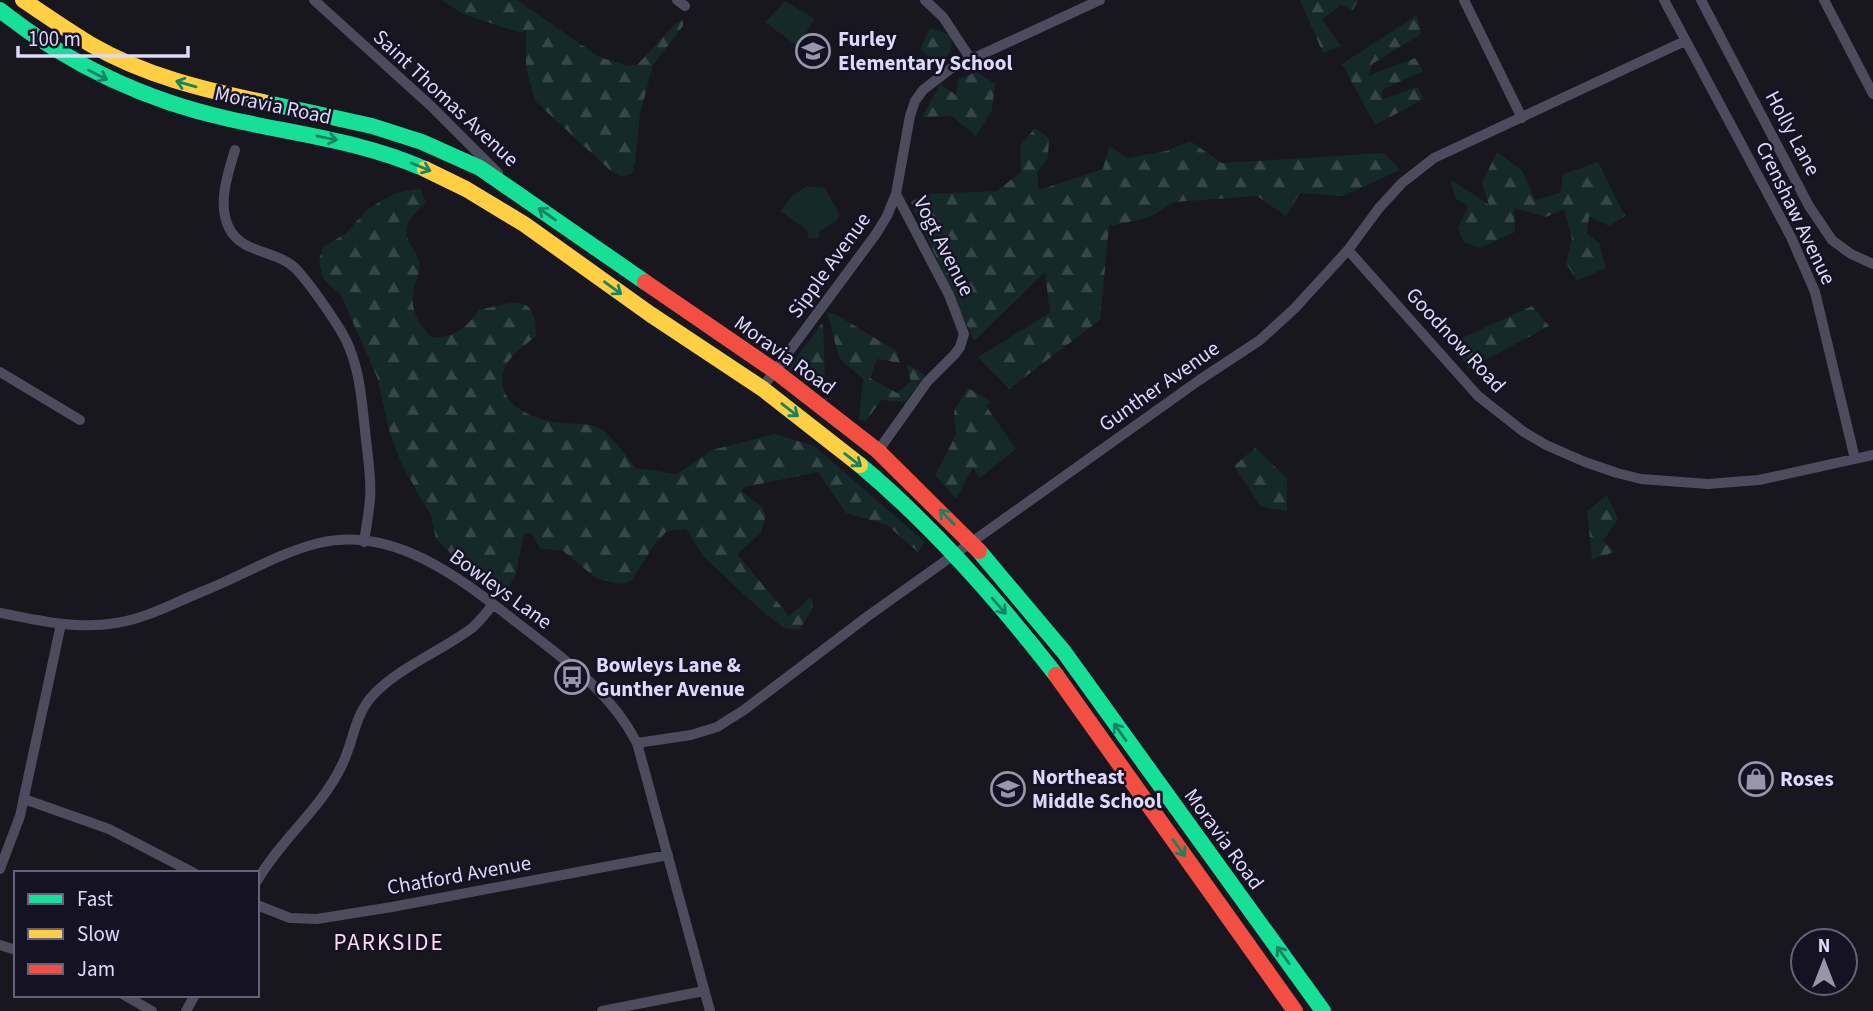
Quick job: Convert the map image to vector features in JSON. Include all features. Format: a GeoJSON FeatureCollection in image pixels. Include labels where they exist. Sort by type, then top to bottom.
{"type":"FeatureCollection","features":[{"type":"Feature","properties":{"kind":"main road","name":"Moravia Road"},"geometry":{"type":"LineString","coordinates":[[23,0],[92,46],[142,69],[215,92],[330,115],[384,130],[422,142],[480,168],[775,371],[878,451],[972,543],[1064,652],[1322,1011]]}},
{"type":"Feature","properties":{"kind":"main road","name":"Moravia Road"},"geometry":{"type":"LineString","coordinates":[[0,10],[32,36],[71,61],[102,78],[144,95],[217,116],[365,147],[452,180],[516,219],[667,327],[762,388],[864,470],[954,555],[1020,630],[1060,681],[1294,1011]]}},
{"type":"Feature","properties":{"kind":"street","name":"Saint Thomas Avenue"},"geometry":{"type":"LineString","coordinates":[[314,0],[431,106],[519,195]]}},
{"type":"Feature","properties":{"kind":"street"},"geometry":{"type":"LineString","coordinates":[[925,0],[943,17],[970,58],[1100,0]]}},
{"type":"Feature","properties":{"kind":"street"},"geometry":{"type":"LineString","coordinates":[[1464,0],[1522,118]]}},
{"type":"Feature","properties":{"kind":"street","name":"Crenshaw Avenue"},"geometry":{"type":"LineString","coordinates":[[1664,0],[1791,237],[1815,292],[1855,458]]}},
{"type":"Feature","properties":{"kind":"street","name":"Holly Lane"},"geometry":{"type":"LineString","coordinates":[[1701,0],[1809,206],[1832,240],[1851,254],[1873,264]]}},
{"type":"Feature","properties":{"kind":"street"},"geometry":{"type":"LineString","coordinates":[[1824,0],[1873,94]]}},
{"type":"Feature","properties":{"kind":"street","name":"Gunther Avenue"},"geometry":{"type":"LineString","coordinates":[[637,744],[691,735],[717,727],[744,710],[804,663],[954,555],[1260,340],[1294,309],[1348,250],[1379,208],[1420,167],[1434,158],[1685,41]]}},
{"type":"Feature","properties":{"kind":"street","name":"Vogt Avenue"},"geometry":{"type":"LineString","coordinates":[[878,451],[927,382],[955,354],[964,334],[949,295],[896,194],[909,116],[915,101],[935,79],[970,58]]}},
{"type":"Feature","properties":{"kind":"street"},"geometry":{"type":"LineString","coordinates":[[235,150],[228,173],[225,200],[226,221],[230,230],[244,244],[288,262],[297,270],[342,334],[352,353],[361,392],[369,464],[370,498],[364,542]]}},
{"type":"Feature","properties":{"kind":"street","name":"Sipple Avenue"},"geometry":{"type":"LineString","coordinates":[[762,388],[876,234],[896,194]]}},
{"type":"Feature","properties":{"kind":"street","name":"Goodnow Road"},"geometry":{"type":"LineString","coordinates":[[1348,250],[1478,396],[1524,432],[1585,462],[1641,479],[1708,484],[1759,480],[1873,455]]}},
{"type":"Feature","properties":{"kind":"street"},"geometry":{"type":"LineString","coordinates":[[0,372],[80,420]]}},
{"type":"Feature","properties":{"kind":"street","name":"Bowleys Lane"},"geometry":{"type":"LineString","coordinates":[[0,613],[61,624],[98,626],[131,620],[305,547],[335,541],[364,542],[412,553],[482,594],[600,690],[628,725],[637,744],[710,1011]]}},
{"type":"Feature","properties":{"kind":"street"},"geometry":{"type":"LineString","coordinates":[[259,878],[330,787],[350,747],[356,721],[374,694],[474,626],[494,604]]}},
{"type":"Feature","properties":{"kind":"street"},"geometry":{"type":"LineString","coordinates":[[0,869],[14,836],[24,799],[61,624]]}},
{"type":"Feature","properties":{"kind":"street"},"geometry":{"type":"LineString","coordinates":[[24,799],[109,829],[190,871]]}},
{"type":"Feature","properties":{"kind":"street","name":"Chatford Avenue"},"geometry":{"type":"LineString","coordinates":[[259,906],[290,918],[317,919],[668,855]]}},
{"type":"Feature","properties":{"kind":"street"},"geometry":{"type":"LineString","coordinates":[[602,1011],[704,991]]}},
{"type":"Feature","properties":{"kind":"street"},"geometry":{"type":"LineString","coordinates":[[128,997],[152,1011]]}},
{"type":"Feature","properties":{"kind":"green space"},"geometry":{"type":"Polygon","coordinates":[[[441,0],[517,0],[599,57],[628,66],[638,64],[675,24],[682,20],[683,26],[653,65],[640,114],[632,173],[622,177],[611,171],[535,101],[526,68],[526,30],[521,33],[463,14],[441,0]]]}},
{"type":"Feature","properties":{"kind":"green space"},"geometry":{"type":"Polygon","coordinates":[[[1300,0],[1358,0],[1353,10],[1341,5],[1322,19],[1341,46],[1323,53],[1300,0]]]}},
{"type":"Feature","properties":{"kind":"green space"},"geometry":{"type":"Polygon","coordinates":[[[785,1],[815,19],[797,46],[765,22],[785,1]]]}},
{"type":"Feature","properties":{"kind":"green space"},"geometry":{"type":"Polygon","coordinates":[[[1417,15],[1421,34],[1372,64],[1368,76],[1415,58],[1423,71],[1382,90],[1383,99],[1417,87],[1424,99],[1375,125],[1342,64],[1417,15]]]}},
{"type":"Feature","properties":{"kind":"green space"},"geometry":{"type":"Polygon","coordinates":[[[930,28],[952,35],[950,52],[940,66],[920,49],[930,28]]]}},
{"type":"Feature","properties":{"kind":"green space"},"geometry":{"type":"Polygon","coordinates":[[[977,72],[995,84],[992,110],[976,136],[952,116],[922,117],[940,84],[956,95],[958,79],[977,72]]]}},
{"type":"Feature","properties":{"kind":"green space"},"geometry":{"type":"Polygon","coordinates":[[[1035,128],[1049,138],[1048,158],[1037,172],[1039,190],[1103,169],[1109,146],[1128,158],[1166,151],[1190,141],[1222,163],[1384,153],[1400,170],[1343,196],[1300,193],[1286,216],[1257,196],[1174,202],[1148,218],[1109,226],[1100,320],[1009,389],[978,357],[1050,313],[1045,272],[974,341],[911,202],[925,194],[997,191],[1021,172],[1020,146],[1035,128]]]}},
{"type":"Feature","properties":{"kind":"green space"},"geometry":{"type":"Polygon","coordinates":[[[1497,152],[1522,170],[1535,200],[1560,193],[1563,174],[1598,162],[1625,216],[1609,226],[1589,216],[1587,234],[1600,244],[1605,268],[1577,281],[1566,263],[1572,239],[1564,209],[1546,217],[1514,208],[1515,232],[1480,248],[1464,242],[1458,229],[1468,206],[1456,199],[1451,183],[1453,181],[1489,205],[1482,183],[1497,152]]]}},
{"type":"Feature","properties":{"kind":"green space"},"geometry":{"type":"Polygon","coordinates":[[[807,186],[825,188],[840,215],[836,221],[819,232],[819,238],[808,238],[807,230],[780,211],[793,195],[807,186]]]}},
{"type":"Feature","properties":{"kind":"green space"},"geometry":{"type":"Polygon","coordinates":[[[420,188],[426,202],[407,227],[409,242],[418,258],[419,266],[413,295],[416,315],[431,337],[439,337],[459,331],[479,310],[512,303],[527,306],[535,321],[536,336],[512,357],[502,378],[505,394],[515,406],[544,420],[599,428],[613,439],[636,468],[677,474],[712,450],[775,434],[814,446],[925,542],[918,552],[887,525],[846,513],[818,472],[745,487],[741,491],[762,507],[766,516],[761,533],[737,554],[789,616],[810,598],[813,602],[812,610],[799,630],[784,628],[763,612],[704,557],[686,529],[667,531],[654,545],[631,581],[621,584],[597,579],[562,550],[541,549],[531,533],[524,534],[515,577],[504,593],[470,572],[436,539],[431,516],[402,465],[390,434],[377,377],[341,295],[323,279],[319,261],[323,247],[345,234],[368,209],[393,194],[420,188]]]}},
{"type":"Feature","properties":{"kind":"green space"},"geometry":{"type":"Polygon","coordinates":[[[1532,306],[1549,326],[1469,369],[1451,343],[1532,306]]]}},
{"type":"Feature","properties":{"kind":"green space"},"geometry":{"type":"Polygon","coordinates":[[[827,312],[837,315],[896,351],[900,363],[877,359],[870,378],[897,393],[911,381],[906,363],[925,375],[905,402],[881,400],[866,421],[859,420],[863,379],[839,358],[827,312]]]}},
{"type":"Feature","properties":{"kind":"green space"},"geometry":{"type":"Polygon","coordinates":[[[823,322],[825,383],[787,370],[823,322]]]}},
{"type":"Feature","properties":{"kind":"green space"},"geometry":{"type":"Polygon","coordinates":[[[968,388],[991,402],[986,406],[1016,449],[980,478],[973,467],[956,499],[935,475],[956,435],[954,411],[968,388]]]}},
{"type":"Feature","properties":{"kind":"green space"},"geometry":{"type":"Polygon","coordinates":[[[1255,448],[1287,478],[1287,511],[1261,507],[1234,466],[1255,448]]]}},
{"type":"Feature","properties":{"kind":"green space"},"geometry":{"type":"Polygon","coordinates":[[[1607,495],[1618,519],[1603,541],[1615,552],[1592,559],[1587,511],[1607,495]]]}},
{"type":"Feature","properties":{"kind":"traffic: fast"},"geometry":{"type":"LineString","coordinates":[[0,10],[80,63],[108,78],[167,102],[229,119],[377,151],[425,169]]}},
{"type":"Feature","properties":{"kind":"traffic: fast"},"geometry":{"type":"LineString","coordinates":[[263,102],[372,126],[422,142],[480,168],[645,282]]}},
{"type":"Feature","properties":{"kind":"traffic: fast"},"geometry":{"type":"LineString","coordinates":[[860,465],[914,513],[964,565],[1056,675]]}},
{"type":"Feature","properties":{"kind":"traffic: fast"},"geometry":{"type":"LineString","coordinates":[[979,551],[1064,652],[1323,1011]]}},
{"type":"Feature","properties":{"kind":"traffic: slow"},"geometry":{"type":"LineString","coordinates":[[23,0],[90,44],[152,73],[196,87],[263,102]]}},
{"type":"Feature","properties":{"kind":"traffic: slow"},"geometry":{"type":"LineString","coordinates":[[425,169],[466,189],[524,224],[650,314],[763,389],[860,465]]}},
{"type":"Feature","properties":{"kind":"traffic: jam"},"geometry":{"type":"LineString","coordinates":[[645,282],[775,371],[878,451],[979,551]]}},
{"type":"Feature","properties":{"kind":"traffic: jam"},"geometry":{"type":"LineString","coordinates":[[1056,675],[1295,1011]]}},
{"type":"Feature","properties":{"kind":"place","name":"Furley Elementary School"},"geometry":{"type":"Point","coordinates":[813,51]}},
{"type":"Feature","properties":{"kind":"place","name":"Bowleys Lane & Gunther Avenue"},"geometry":{"type":"Point","coordinates":[572,677]}},
{"type":"Feature","properties":{"kind":"place","name":"Roses"},"geometry":{"type":"Point","coordinates":[1756,779]}},
{"type":"Feature","properties":{"kind":"place","name":"Northeast Middle School"},"geometry":{"type":"Point","coordinates":[1008,789]}},
{"type":"Feature","properties":{"kind":"district","name":"PARKSIDE"},"geometry":{"type":"Point","coordinates":[389,942]}}]}
